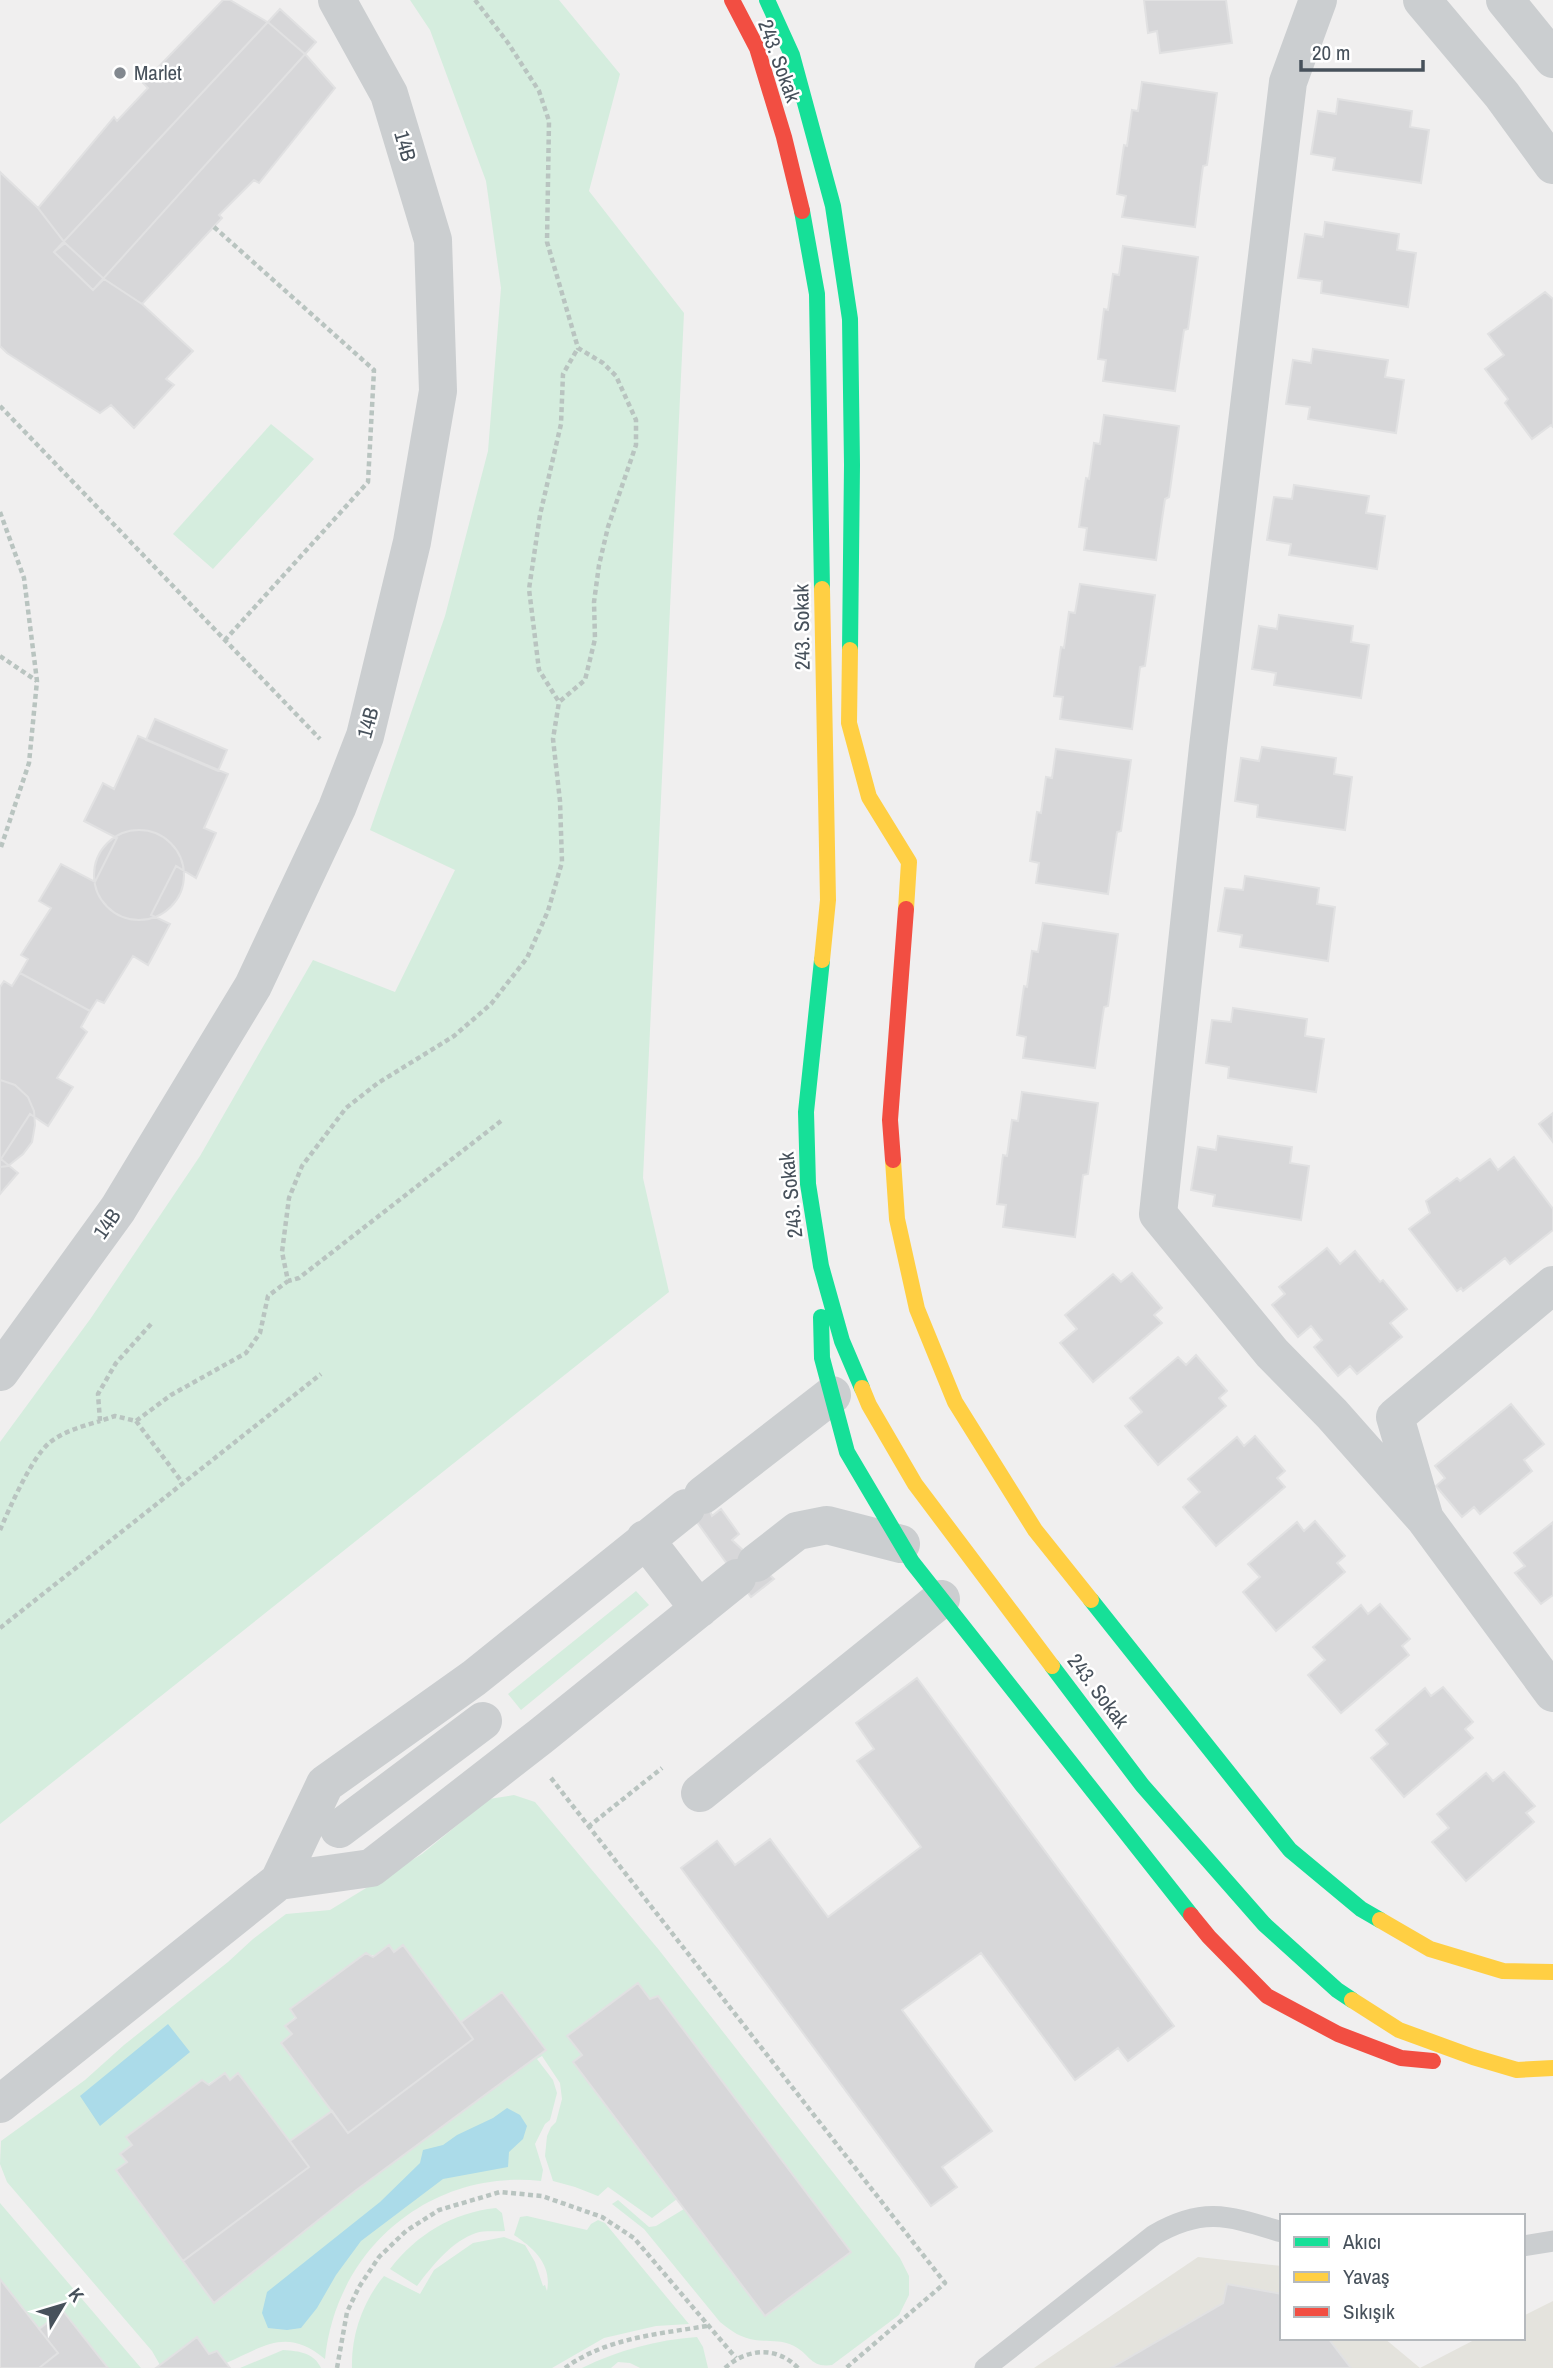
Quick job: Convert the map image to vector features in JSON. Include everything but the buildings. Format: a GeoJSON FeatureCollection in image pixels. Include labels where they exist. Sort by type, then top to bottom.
{"type":"FeatureCollection","features":[{"type":"Feature","properties":{"kind":"street","name":"14B"},"geometry":{"type":"LineString","coordinates":[[0,1372],[118,1209],[253,986],[337,808],[366,736],[412,542],[438,391],[433,240],[389,94],[337,0]]}},
{"type":"Feature","properties":{"kind":"street","name":"243. Sokak"},"geometry":{"type":"LineString","coordinates":[[732,0],[757,48],[784,137],[803,215],[817,294],[828,900],[806,1112],[808,1184],[821,1266],[842,1341],[869,1405],[915,1484],[1151,1795],[1264,1924],[1337,1990],[1399,2030],[1517,2070],[1553,2067]]}},
{"type":"Feature","properties":{"kind":"street","name":"243. Sokak"},"geometry":{"type":"LineString","coordinates":[[767,0],[792,55],[833,206],[850,319],[852,465],[849,723],[869,797],[909,862],[890,1120],[897,1219],[917,1309],[955,1402],[1035,1530],[1290,1850],[1361,1909],[1430,1950],[1503,1971],[1553,1972]]}},
{"type":"Feature","properties":{"kind":"street"},"geometry":{"type":"LineString","coordinates":[[1318,0],[1288,82],[1212,719],[1158,1214],[1272,1353],[1332,1414],[1425,1519],[1553,1693]]}},
{"type":"Feature","properties":{"kind":"street"},"geometry":{"type":"LineString","coordinates":[[1422,0],[1503,95],[1553,165]]}},
{"type":"Feature","properties":{"kind":"street"},"geometry":{"type":"LineString","coordinates":[[1505,0],[1553,59]]}},
{"type":"Feature","properties":{"kind":"street"},"geometry":{"type":"LineString","coordinates":[[821,1266],[822,1358],[847,1452],[912,1562],[1209,1937],[1267,1996],[1338,2034],[1401,2058],[1517,2070]]}},
{"type":"Feature","properties":{"kind":"street"},"geometry":{"type":"LineString","coordinates":[[1332,1414],[1395,1417],[1553,1285]]}},
{"type":"Feature","properties":{"kind":"street"},"geometry":{"type":"LineString","coordinates":[[0,2104],[279,1881],[325,1784],[489,1666],[645,1539],[832,1395]]}},
{"type":"Feature","properties":{"kind":"street"},"geometry":{"type":"LineString","coordinates":[[1395,1417],[1425,1519]]}},
{"type":"Feature","properties":{"kind":"street"},"geometry":{"type":"LineString","coordinates":[[279,1881],[371,1868],[534,1742],[796,1531],[827,1525],[901,1544]]}},
{"type":"Feature","properties":{"kind":"street"},"geometry":{"type":"LineString","coordinates":[[645,1539],[699,1609]]}},
{"type":"Feature","properties":{"kind":"street"},"geometry":{"type":"LineString","coordinates":[[700,1793],[941,1599]]}},
{"type":"Feature","properties":{"kind":"street"},"geometry":{"type":"LineString","coordinates":[[483,1721],[484,1685],[489,1666]]}},
{"type":"Feature","properties":{"kind":"street"},"geometry":{"type":"LineString","coordinates":[[483,1721],[534,1742]]}},
{"type":"Feature","properties":{"kind":"street"},"geometry":{"type":"LineString","coordinates":[[339,1829],[483,1721]]}},
{"type":"Feature","properties":{"kind":"lane"},"geometry":{"type":"LineString","coordinates":[[985,2368],[1154,2235],[1172,2224],[1192,2218],[1233,2217],[1280,2231]]}},
{"type":"Feature","properties":{"kind":"lane"},"geometry":{"type":"LineString","coordinates":[[1525,2246],[1553,2241]]}},
{"type":"Feature","properties":{"kind":"path"},"geometry":{"type":"LineString","coordinates":[[288,1281],[282,1252],[289,1198],[302,1166],[346,1108],[378,1083],[454,1036],[491,1004],[527,958],[548,911],[562,862],[553,739],[559,702],[585,680],[595,639],[594,601],[599,565],[608,527],[636,445],[636,420],[616,376],[603,363],[578,348],[547,242],[549,121],[539,91],[508,43],[475,0]]}},
{"type":"Feature","properties":{"kind":"path"},"geometry":{"type":"LineString","coordinates":[[214,227],[374,370],[368,482],[225,640]]}},
{"type":"Feature","properties":{"kind":"path"},"geometry":{"type":"LineString","coordinates":[[559,702],[539,670],[528,589],[540,515],[561,424],[563,374],[578,348]]}},
{"type":"Feature","properties":{"kind":"path"},"geometry":{"type":"LineString","coordinates":[[0,406],[352,772]]}},
{"type":"Feature","properties":{"kind":"path"},"geometry":{"type":"LineString","coordinates":[[0,512],[24,578],[37,681],[29,763],[0,850]]}},
{"type":"Feature","properties":{"kind":"path"},"geometry":{"type":"LineString","coordinates":[[0,656],[37,681]]}},
{"type":"Feature","properties":{"kind":"path"},"geometry":{"type":"LineString","coordinates":[[136,1421],[171,1395],[246,1353],[260,1333],[268,1296],[288,1281],[299,1278],[502,1121]]}},
{"type":"Feature","properties":{"kind":"path"},"geometry":{"type":"LineString","coordinates":[[100,1421],[98,1394],[116,1363],[151,1324]]}},
{"type":"Feature","properties":{"kind":"path"},"geometry":{"type":"LineString","coordinates":[[0,1628],[321,1374]]}},
{"type":"Feature","properties":{"kind":"path"},"geometry":{"type":"LineString","coordinates":[[0,1530],[14,1499],[48,1444],[68,1431],[115,1416],[136,1421],[182,1482]]}},
{"type":"Feature","properties":{"kind":"path"},"geometry":{"type":"LineString","coordinates":[[534,1742],[588,1826],[945,2283],[846,2368]]}},
{"type":"Feature","properties":{"kind":"path"},"geometry":{"type":"LineString","coordinates":[[588,1826],[662,1768]]}},
{"type":"Feature","properties":{"kind":"path"},"geometry":{"type":"LineString","coordinates":[[337,2368],[347,2312],[359,2287],[379,2257],[407,2231],[439,2210],[500,2192],[542,2196],[602,2217],[634,2238],[736,2358]]}},
{"type":"Feature","properties":{"kind":"path"},"geometry":{"type":"LineString","coordinates":[[565,2368],[580,2357],[630,2338],[708,2326]]}},
{"type":"Feature","properties":{"kind":"path"},"geometry":{"type":"LineString","coordinates":[[725,2368],[736,2358],[751,2352],[782,2356],[797,2368]]}},
{"type":"Feature","properties":{"kind":"shaded area"},"geometry":{"type":"Polygon","coordinates":[[[1198,2257],[1280,2266],[1280,2340],[1386,2340],[1420,2368],[1034,2368],[1198,2257]]]}},
{"type":"Feature","properties":{"kind":"shaded area"},"geometry":{"type":"Polygon","coordinates":[[[1553,2301],[1553,2368],[1420,2368],[1474,2340],[1525,2340],[1525,2315],[1553,2301]]]}},
{"type":"Feature","properties":{"kind":"green space"},"geometry":{"type":"Polygon","coordinates":[[[410,0],[559,0],[620,74],[589,191],[684,313],[643,1178],[669,1292],[0,1824],[0,1442],[91,1318],[200,1156],[313,960],[395,992],[455,870],[370,830],[445,616],[488,451],[501,288],[486,181],[430,30],[410,0]]]}},
{"type":"Feature","properties":{"kind":"green space"},"geometry":{"type":"Polygon","coordinates":[[[271,424],[314,459],[213,569],[173,534],[271,424]]]}},
{"type":"Feature","properties":{"kind":"green space"},"geometry":{"type":"Polygon","coordinates":[[[636,1591],[649,1605],[521,1710],[508,1694],[636,1591]]]}},
{"type":"Feature","properties":{"kind":"green space"},"geometry":{"type":"Polygon","coordinates":[[[514,1795],[535,1802],[659,1950],[900,2258],[909,2276],[909,2295],[899,2315],[832,2365],[819,2364],[789,2344],[750,2339],[728,2328],[720,2322],[644,2229],[612,2204],[618,2200],[649,2227],[656,2226],[684,2209],[765,2316],[851,2252],[659,1997],[650,1999],[638,1983],[567,2036],[582,2055],[574,2062],[677,2199],[652,2218],[608,2187],[598,2196],[553,2181],[545,2156],[547,2136],[556,2122],[562,2099],[560,2083],[542,2056],[537,2059],[553,2080],[557,2093],[550,2120],[545,2124],[535,2144],[543,2170],[541,2181],[500,2181],[462,2188],[427,2203],[396,2224],[369,2251],[348,2283],[333,2319],[325,2359],[311,2349],[287,2342],[264,2346],[226,2363],[217,2352],[209,2354],[197,2337],[160,2365],[152,2351],[7,2182],[0,2164],[1,2141],[85,2080],[253,1939],[286,1914],[330,1910],[422,1854],[489,1799],[514,1795]],[[404,1946],[381,1955],[366,1953],[285,2026],[292,2034],[281,2043],[332,2111],[290,2141],[238,2073],[230,2080],[225,2073],[126,2137],[132,2145],[121,2154],[127,2162],[116,2171],[215,2303],[355,2191],[546,2050],[502,1993],[461,2022],[404,1946]]]}},
{"type":"Feature","properties":{"kind":"green space"},"geometry":{"type":"Polygon","coordinates":[[[0,2203],[141,2368],[108,2368],[63,2311],[39,2329],[0,2279],[0,2203]]]}},
{"type":"Feature","properties":{"kind":"green space"},"geometry":{"type":"Polygon","coordinates":[[[496,2208],[502,2213],[505,2231],[479,2232],[459,2242],[436,2263],[417,2286],[390,2269],[412,2245],[437,2227],[465,2215],[496,2208]]]}},
{"type":"Feature","properties":{"kind":"green space"},"geometry":{"type":"Polygon","coordinates":[[[527,2216],[587,2230],[598,2220],[605,2223],[689,2324],[656,2326],[604,2338],[552,2368],[352,2368],[356,2331],[364,2307],[384,2276],[420,2294],[434,2270],[473,2243],[504,2237],[525,2245],[547,2291],[547,2273],[540,2258],[514,2235],[520,2217],[527,2216]]]}},
{"type":"Feature","properties":{"kind":"green space"},"geometry":{"type":"Polygon","coordinates":[[[697,2337],[703,2347],[708,2368],[640,2368],[630,2363],[618,2362],[611,2368],[582,2368],[638,2347],[697,2337]]]}},
{"type":"Feature","properties":{"kind":"green space"},"geometry":{"type":"Polygon","coordinates":[[[283,2350],[306,2354],[321,2368],[240,2368],[283,2350]]]}},
{"type":"Feature","properties":{"kind":"water"},"geometry":{"type":"Polygon","coordinates":[[[168,2024],[190,2052],[100,2126],[80,2096],[168,2024]]]}},
{"type":"Feature","properties":{"kind":"water"},"geometry":{"type":"Polygon","coordinates":[[[507,2108],[520,2115],[527,2126],[523,2139],[509,2152],[508,2167],[443,2179],[361,2241],[301,2328],[268,2328],[262,2313],[267,2292],[380,2202],[420,2163],[423,2150],[443,2145],[507,2108]]]}},
{"type":"Feature","properties":{"kind":"traffic: fast"},"geometry":{"type":"LineString","coordinates":[[767,0],[792,55],[833,206],[850,319],[850,650]]}},
{"type":"Feature","properties":{"kind":"traffic: fast"},"geometry":{"type":"LineString","coordinates":[[802,211],[817,294],[822,589]]}},
{"type":"Feature","properties":{"kind":"traffic: fast"},"geometry":{"type":"LineString","coordinates":[[822,960],[806,1112],[808,1184],[821,1266],[842,1341],[862,1388]]}},
{"type":"Feature","properties":{"kind":"traffic: fast"},"geometry":{"type":"LineString","coordinates":[[821,1317],[822,1358],[847,1452],[912,1562],[1191,1915]]}},
{"type":"Feature","properties":{"kind":"traffic: fast"},"geometry":{"type":"LineString","coordinates":[[1091,1600],[1290,1850],[1361,1909],[1380,1920]]}},
{"type":"Feature","properties":{"kind":"traffic: fast"},"geometry":{"type":"LineString","coordinates":[[1052,1666],[1142,1785],[1264,1924],[1337,1990],[1352,2000]]}},
{"type":"Feature","properties":{"kind":"traffic: slow"},"geometry":{"type":"LineString","coordinates":[[822,589],[828,900],[822,960]]}},
{"type":"Feature","properties":{"kind":"traffic: slow"},"geometry":{"type":"LineString","coordinates":[[850,650],[849,723],[869,797],[909,862],[906,909]]}},
{"type":"Feature","properties":{"kind":"traffic: slow"},"geometry":{"type":"LineString","coordinates":[[893,1160],[897,1219],[917,1309],[955,1402],[1035,1530],[1091,1600]]}},
{"type":"Feature","properties":{"kind":"traffic: slow"},"geometry":{"type":"LineString","coordinates":[[862,1388],[915,1484],[1052,1666]]}},
{"type":"Feature","properties":{"kind":"traffic: slow"},"geometry":{"type":"LineString","coordinates":[[1380,1920],[1430,1949],[1503,1971],[1553,1972]]}},
{"type":"Feature","properties":{"kind":"traffic: slow"},"geometry":{"type":"LineString","coordinates":[[1352,2000],[1399,2030],[1473,2057],[1517,2070],[1553,2068]]}},
{"type":"Feature","properties":{"kind":"traffic: jam"},"geometry":{"type":"LineString","coordinates":[[732,0],[757,48],[784,137],[802,211]]}},
{"type":"Feature","properties":{"kind":"traffic: jam"},"geometry":{"type":"LineString","coordinates":[[893,1160],[890,1120],[906,909]]}},
{"type":"Feature","properties":{"kind":"traffic: jam"},"geometry":{"type":"LineString","coordinates":[[1191,1915],[1267,1996],[1338,2034],[1401,2058],[1433,2061]]}},
{"type":"Feature","properties":{"kind":"place","name":"Marlet"},"geometry":{"type":"Point","coordinates":[120,73]}}]}
